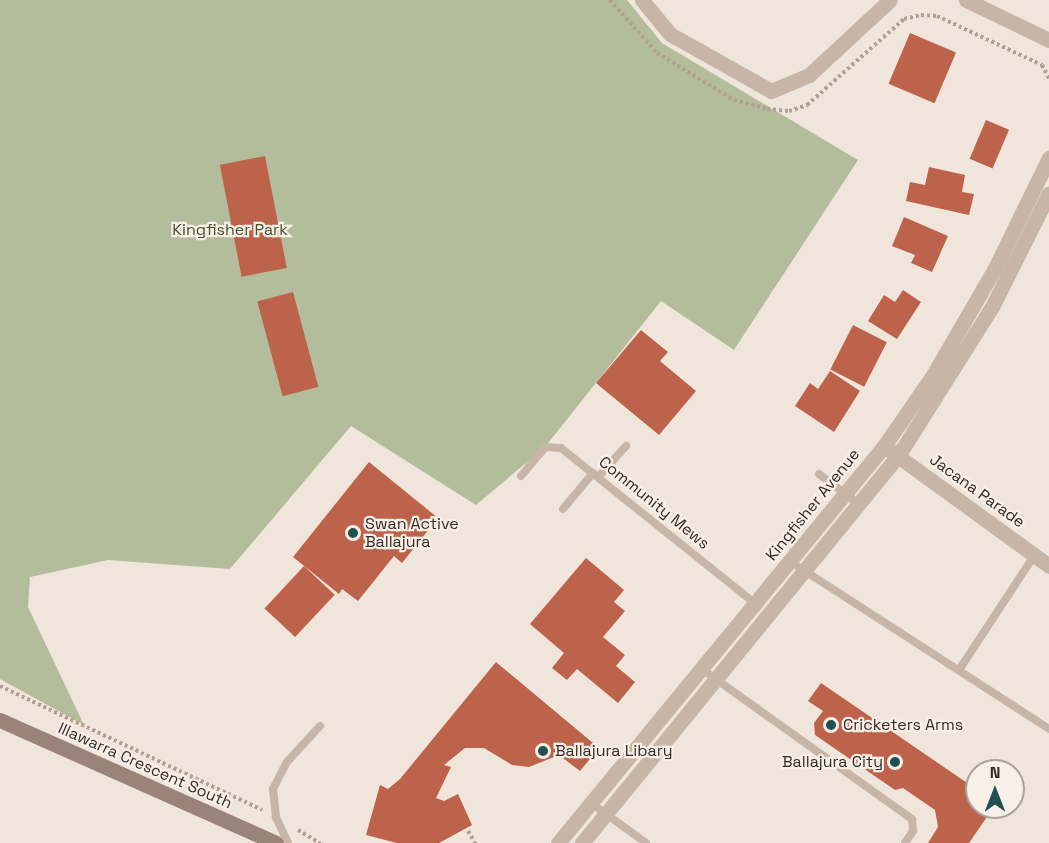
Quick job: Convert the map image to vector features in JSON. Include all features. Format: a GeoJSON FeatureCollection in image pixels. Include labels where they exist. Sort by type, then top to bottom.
{"type":"FeatureCollection","features":[{"type":"Feature","properties":{"kind":"main road","name":"Illawarra Crescent South"},"geometry":{"type":"LineString","coordinates":[[0,720],[276,843]]}},
{"type":"Feature","properties":{"kind":"street"},"geometry":{"type":"LineString","coordinates":[[642,0],[670,34],[771,91],[809,75],[890,0]]}},
{"type":"Feature","properties":{"kind":"street"},"geometry":{"type":"LineString","coordinates":[[966,0],[1049,40]]}},
{"type":"Feature","properties":{"kind":"street","name":"Kingfisher Avenue"},"geometry":{"type":"LineString","coordinates":[[558,843],[703,670],[884,446],[933,375],[983,288],[1049,158]]}},
{"type":"Feature","properties":{"kind":"street"},"geometry":{"type":"LineString","coordinates":[[582,843],[898,456],[992,307],[1049,193]]}},
{"type":"Feature","properties":{"kind":"street","name":"Jacana Parade"},"geometry":{"type":"LineString","coordinates":[[884,446],[1049,566]]}},
{"type":"Feature","properties":{"kind":"lane"},"geometry":{"type":"LineString","coordinates":[[563,509],[626,446]]}},
{"type":"Feature","properties":{"kind":"lane","name":"Community Mews"},"geometry":{"type":"LineString","coordinates":[[521,476],[545,447],[561,448],[770,615]]}},
{"type":"Feature","properties":{"kind":"lane"},"geometry":{"type":"LineString","coordinates":[[819,474],[859,504]]}},
{"type":"Feature","properties":{"kind":"lane"},"geometry":{"type":"LineString","coordinates":[[959,670],[1035,556]]}},
{"type":"Feature","properties":{"kind":"lane"},"geometry":{"type":"LineString","coordinates":[[790,562],[1049,729]]}},
{"type":"Feature","properties":{"kind":"lane"},"geometry":{"type":"LineString","coordinates":[[703,670],[912,819],[913,831],[905,843]]}},
{"type":"Feature","properties":{"kind":"lane"},"geometry":{"type":"LineString","coordinates":[[288,843],[276,817],[273,796],[278,777],[320,726]]}},
{"type":"Feature","properties":{"kind":"lane"},"geometry":{"type":"LineString","coordinates":[[591,803],[646,843]]}},
{"type":"Feature","properties":{"kind":"path"},"geometry":{"type":"LineString","coordinates":[[0,686],[276,817],[284,816],[295,828],[320,843]]}},
{"type":"Feature","properties":{"kind":"path"},"geometry":{"type":"LineString","coordinates":[[468,831],[475,843]]}},
{"type":"Feature","properties":{"kind":"green space","name":"Kingfisher Park"},"geometry":{"type":"Polygon","coordinates":[[[0,0],[627,0],[662,43],[858,160],[734,350],[661,301],[545,447],[476,505],[351,426],[230,569],[108,560],[30,577],[28,607],[84,725],[0,679],[0,0]]]}},
{"type":"Feature","properties":{"kind":"building"},"geometry":{"type":"Polygon","coordinates":[[[910,33],[956,53],[935,103],[889,84],[910,33]]]}},
{"type":"Feature","properties":{"kind":"building"},"geometry":{"type":"Polygon","coordinates":[[[986,120],[1009,130],[993,168],[970,159],[986,120]]]}},
{"type":"Feature","properties":{"kind":"building"},"geometry":{"type":"Polygon","coordinates":[[[265,156],[287,268],[242,277],[220,165],[265,156]]]}},
{"type":"Feature","properties":{"kind":"building"},"geometry":{"type":"Polygon","coordinates":[[[929,167],[965,175],[962,192],[974,194],[969,215],[906,201],[910,182],[925,185],[929,167]]]}},
{"type":"Feature","properties":{"kind":"building"},"geometry":{"type":"Polygon","coordinates":[[[904,217],[948,236],[932,272],[911,263],[915,255],[892,246],[904,217]]]}},
{"type":"Feature","properties":{"kind":"building"},"geometry":{"type":"Polygon","coordinates":[[[903,290],[921,302],[897,339],[868,321],[884,295],[895,302],[903,290]]]}},
{"type":"Feature","properties":{"kind":"building"},"geometry":{"type":"Polygon","coordinates":[[[293,292],[318,387],[283,396],[257,302],[293,292]]]}},
{"type":"Feature","properties":{"kind":"building"},"geometry":{"type":"Polygon","coordinates":[[[853,325],[887,342],[864,387],[830,370],[853,325]]]}},
{"type":"Feature","properties":{"kind":"building"},"geometry":{"type":"Polygon","coordinates":[[[641,330],[668,352],[660,361],[696,391],[659,435],[596,383],[641,330]]]}},
{"type":"Feature","properties":{"kind":"building"},"geometry":{"type":"Polygon","coordinates":[[[830,371],[860,391],[834,432],[795,406],[810,383],[818,389],[830,371]]]}},
{"type":"Feature","properties":{"kind":"building"},"geometry":{"type":"Polygon","coordinates":[[[369,462],[438,518],[402,563],[394,556],[358,601],[342,589],[339,594],[293,557],[369,462]]]}},
{"type":"Feature","properties":{"kind":"building"},"geometry":{"type":"Polygon","coordinates":[[[586,558],[624,590],[614,602],[625,611],[603,637],[625,655],[616,666],[635,682],[618,703],[577,669],[567,680],[552,668],[564,653],[530,624],[586,558]]]}},
{"type":"Feature","properties":{"kind":"building"},"geometry":{"type":"Polygon","coordinates":[[[304,566],[335,595],[295,637],[264,608],[304,566]]]}},
{"type":"Feature","properties":{"kind":"building","name":"Ballajura Libary"},"geometry":{"type":"Polygon","coordinates":[[[496,662],[599,748],[580,771],[559,755],[529,767],[512,765],[484,748],[465,748],[444,765],[451,767],[436,798],[444,801],[458,794],[472,825],[439,843],[397,843],[366,835],[380,785],[388,789],[400,779],[496,662]]]}},
{"type":"Feature","properties":{"kind":"building","name":"Ballajura City"},"geometry":{"type":"Polygon","coordinates":[[[821,683],[965,781],[965,819],[986,819],[969,843],[928,843],[938,827],[935,810],[903,788],[895,790],[815,735],[814,723],[823,711],[808,701],[821,683]]]}},
{"type":"Feature","properties":{"kind":"place","name":"Swan Active Ballajura"},"geometry":{"type":"Point","coordinates":[353,533]}},
{"type":"Feature","properties":{"kind":"place","name":"Cricketers Arms"},"geometry":{"type":"Point","coordinates":[831,725]}},
{"type":"Feature","properties":{"kind":"place","name":"Ballajura Libary"},"geometry":{"type":"Point","coordinates":[543,751]}},
{"type":"Feature","properties":{"kind":"place","name":"Ballajura City"},"geometry":{"type":"Point","coordinates":[895,762]}}]}
